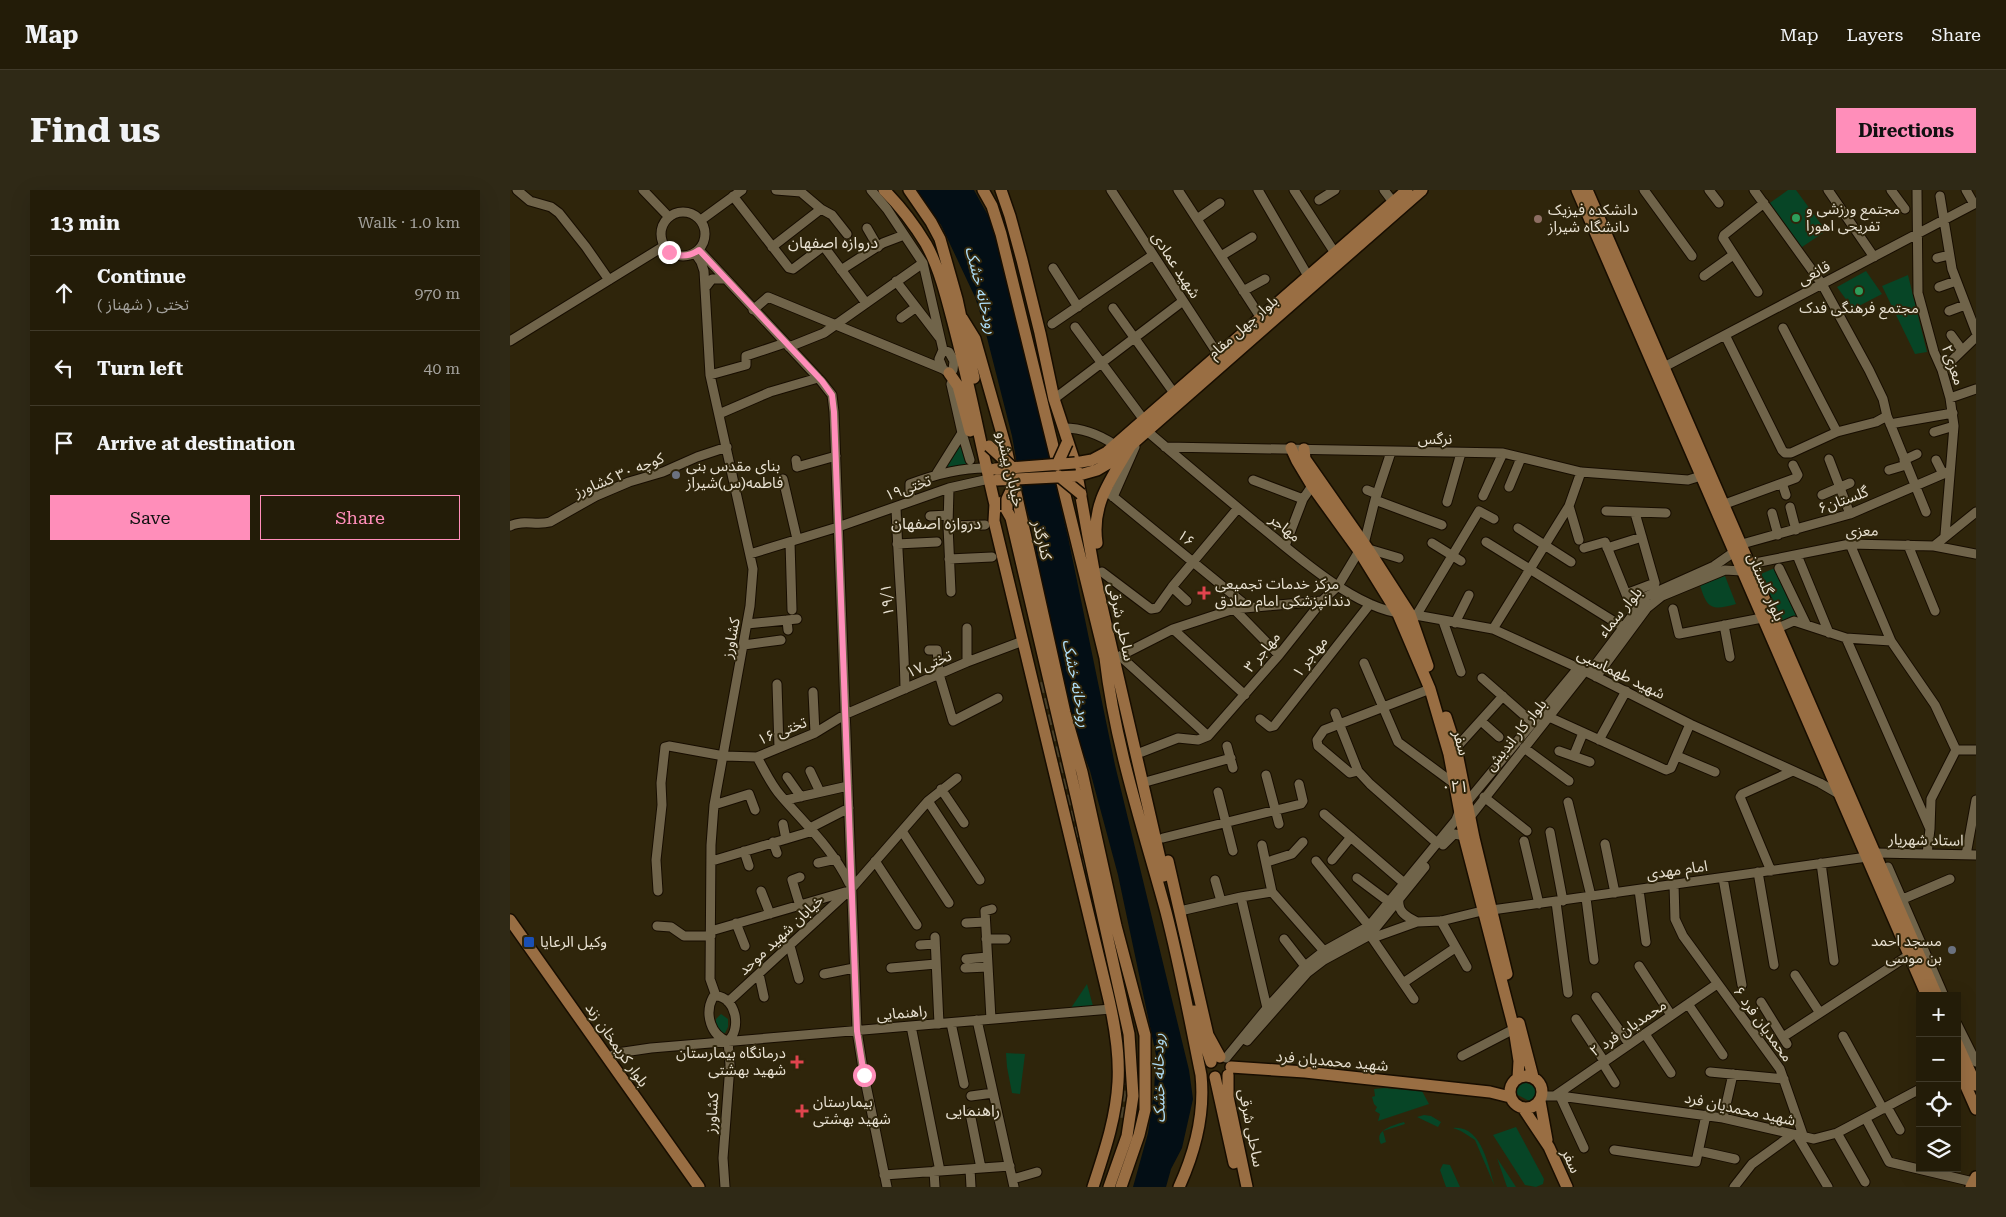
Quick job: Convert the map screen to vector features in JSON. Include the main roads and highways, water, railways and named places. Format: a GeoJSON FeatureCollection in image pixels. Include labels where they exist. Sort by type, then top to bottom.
{"type":"FeatureCollection","features":[{"type":"Feature","properties":{"kind":"main road","name":"خیابان پیشرو"},"geometry":{"type":"LineString","coordinates":[[884,190],[905,212],[926,245],[936,269],[967,378],[979,438],[1001,505]]}},
{"type":"Feature","properties":{"kind":"main road"},"geometry":{"type":"LineString","coordinates":[[893,190],[910,209],[946,263]]}},
{"type":"Feature","properties":{"kind":"main road","name":"خیابان پیشرو"},"geometry":{"type":"LineString","coordinates":[[910,190],[940,239],[962,318],[989,446],[992,474]]}},
{"type":"Feature","properties":{"kind":"main road"},"geometry":{"type":"LineString","coordinates":[[983,190],[992,206],[1002,234],[1106,658],[1113,677],[1135,784],[1152,824]]}},
{"type":"Feature","properties":{"kind":"main road","name":"ساحلی شرقی"},"geometry":{"type":"LineString","coordinates":[[1001,190],[1022,260],[1054,399],[1075,463],[1101,600],[1194,1012],[1224,1064]]}},
{"type":"Feature","properties":{"kind":"main road","name":"بلوار چهل مقام"},"geometry":{"type":"LineString","coordinates":[[1058,470],[1075,463],[1092,460],[1115,445],[1140,434],[1174,393],[1221,359],[1260,318],[1294,296],[1308,276],[1407,190]]}},
{"type":"Feature","properties":{"kind":"main road","name":"بلوار چهل مقام"},"geometry":{"type":"LineString","coordinates":[[1058,470],[1076,476],[1097,470],[1114,460],[1221,359],[1422,190]]}},
{"type":"Feature","properties":{"kind":"main road","name":"بلوار گلستان"},"geometry":{"type":"LineString","coordinates":[[1583,193],[1702,476],[1738,548],[1826,763],[1871,855]]}},
{"type":"Feature","properties":{"kind":"main road","name":"بلوار گلستان"},"geometry":{"type":"LineString","coordinates":[[1619,275],[1664,367],[1725,504],[1738,548]]}},
{"type":"Feature","properties":{"kind":"main road","name":"کنارگذر"},"geometry":{"type":"LineString","coordinates":[[962,318],[975,339],[1006,448],[1065,714],[1082,772]]}},
{"type":"Feature","properties":{"kind":"main road"},"geometry":{"type":"LineString","coordinates":[[946,371],[958,386],[972,436],[979,438]]}},
{"type":"Feature","properties":{"kind":"main road","name":"ساحلی شرقی"},"geometry":{"type":"LineString","coordinates":[[1140,434],[1109,494],[1099,503],[1095,519],[1095,533],[1120,656],[1208,1035],[1224,1064],[1228,1097],[1248,1187]]}},
{"type":"Feature","properties":{"kind":"main road"},"geometry":{"type":"LineString","coordinates":[[1058,470],[1067,443]]}},
{"type":"Feature","properties":{"kind":"main road"},"geometry":{"type":"LineString","coordinates":[[989,446],[1013,468]]}},
{"type":"Feature","properties":{"kind":"main road","name":"سفر"},"geometry":{"type":"LineString","coordinates":[[1291,448],[1302,456],[1408,615],[1456,748],[1465,838],[1533,1077]]}},
{"type":"Feature","properties":{"kind":"main road","name":"سفر"},"geometry":{"type":"LineString","coordinates":[[1302,456],[1312,486],[1364,549]]}},
{"type":"Feature","properties":{"kind":"main road"},"geometry":{"type":"LineString","coordinates":[[992,474],[1013,468],[1058,470],[1081,494]]}},
{"type":"Feature","properties":{"kind":"main road"},"geometry":{"type":"LineString","coordinates":[[992,474],[1016,480],[1058,470]]}},
{"type":"Feature","properties":{"kind":"main road"},"geometry":{"type":"LineString","coordinates":[[1016,480],[994,521],[1023,642],[1043,691],[1103,914],[1129,1034],[1133,1073],[1112,1141],[1094,1187]]}},
{"type":"Feature","properties":{"kind":"main road"},"geometry":{"type":"LineString","coordinates":[[1001,505],[1011,518],[1043,691],[1111,1009],[1126,1136],[1109,1187]]}},
{"type":"Feature","properties":{"kind":"main road","name":"بلوار گلستان"},"geometry":{"type":"LineString","coordinates":[[1763,609],[1778,628],[1871,855],[1899,919],[1935,992]]}},
{"type":"Feature","properties":{"kind":"main road","name":"سفر"},"geometry":{"type":"LineString","coordinates":[[1408,615],[1456,786],[1463,806],[1470,817],[1487,911],[1514,1029],[1519,1061],[1513,1087]]}},
{"type":"Feature","properties":{"kind":"main road"},"geometry":{"type":"LineString","coordinates":[[1106,658],[1109,686],[1123,756],[1134,804],[1166,915],[1201,1075],[1202,1099],[1199,1127],[1179,1187]]}},
{"type":"Feature","properties":{"kind":"main road"},"geometry":{"type":"LineString","coordinates":[[1082,772],[1083,794],[1104,899],[1103,914]]}},
{"type":"Feature","properties":{"kind":"main road"},"geometry":{"type":"LineString","coordinates":[[1082,772],[1116,926],[1145,1035],[1145,1110],[1139,1135],[1121,1187]]}},
{"type":"Feature","properties":{"kind":"main road","name":"بلوار گلستان"},"geometry":{"type":"LineString","coordinates":[[1899,919],[1909,955],[1925,992]]}},
{"type":"Feature","properties":{"kind":"main road","name":"بلوار کریمخان زند"},"geometry":{"type":"LineString","coordinates":[[510,920],[699,1187]]}},
{"type":"Feature","properties":{"kind":"main road"},"geometry":{"type":"LineString","coordinates":[[1961,1052],[1976,1085]]}},
{"type":"Feature","properties":{"kind":"main road","name":"شهید محمدیان فرد"},"geometry":{"type":"LineString","coordinates":[[1215,1077],[1222,1078],[1224,1064],[1490,1092],[1513,1087]]}},
{"type":"Feature","properties":{"kind":"main road"},"geometry":{"type":"LineString","coordinates":[[1961,1074],[1976,1108]]}},
{"type":"Feature","properties":{"kind":"main road"},"geometry":{"type":"LineString","coordinates":[[1525,1076],[1533,1077],[1540,1083],[1541,1098],[1535,1106],[1523,1108],[1515,1104],[1513,1087],[1525,1076]]}},
{"type":"Feature","properties":{"kind":"main road","name":"ساحلی شرقی"},"geometry":{"type":"LineString","coordinates":[[1215,1077],[1240,1187]]}},
{"type":"Feature","properties":{"kind":"main road","name":"سفر"},"geometry":{"type":"LineString","coordinates":[[1541,1098],[1549,1147]]}},
{"type":"Feature","properties":{"kind":"main road"},"geometry":{"type":"LineString","coordinates":[[1102,1187],[1121,1135],[1123,1108]]}},
{"type":"Feature","properties":{"kind":"main road","name":"سفر"},"geometry":{"type":"LineString","coordinates":[[1523,1108],[1549,1147],[1567,1187]]}},
{"type":"Feature","properties":{"kind":"water","name":"رودخانه خشک"},"geometry":{"type":"Polygon","coordinates":[[[915,190],[974,190],[995,228],[1068,537],[1115,765],[1189,1070],[1193,1099],[1182,1148],[1171,1169],[1166,1187],[1133,1187],[1148,1133],[1154,1091],[1156,1055],[1118,875],[1090,771],[1069,715],[1042,593],[1033,532],[1022,493],[1012,436],[975,297],[941,225],[915,190]]]}},
{"type":"Feature","properties":{"kind":"tunnel"},"geometry":{"type":"LineString","coordinates":[[1042,682],[1101,934],[1126,1059]]}},
{"type":"Feature","properties":{"kind":"tunnel"},"geometry":{"type":"LineString","coordinates":[[1124,1118],[1127,1078]]}},
{"type":"Feature","properties":{"kind":"place","name":"مجتمع ورزشی و تفریحی اهورا"},"geometry":{"type":"Point","coordinates":[1796,218]}},
{"type":"Feature","properties":{"kind":"place","name":"دانشکده فیزیک دانشگاه شیراز"},"geometry":{"type":"Point","coordinates":[1538,219]}},
{"type":"Feature","properties":{"kind":"place","name":"مجتمع فرهنگی فدک"},"geometry":{"type":"Point","coordinates":[1859,291]}},
{"type":"Feature","properties":{"kind":"place","name":"بنای مقدس بنی فاطمه(س)شیراز"},"geometry":{"type":"Point","coordinates":[676,475]}},
{"type":"Feature","properties":{"kind":"place","name":"مرکز خدمات تجمیعی دندانپزشکی امام صادق"},"geometry":{"type":"Point","coordinates":[1204,593]}},
{"type":"Feature","properties":{"kind":"place","name":"وکیل الرعایا"},"geometry":{"type":"Point","coordinates":[529,942]}},
{"type":"Feature","properties":{"kind":"place","name":"مسجد احمد بن موسی"},"geometry":{"type":"Point","coordinates":[1952,950]}},
{"type":"Feature","properties":{"kind":"place","name":"درمانگاه بیمارستان شهید بهشتی"},"geometry":{"type":"Point","coordinates":[797,1062]}},
{"type":"Feature","properties":{"kind":"place","name":"بیمارستان شهید بهشتی"},"geometry":{"type":"Point","coordinates":[802,1111]}},
{"type":"Feature","properties":{"kind":"district","name":"دروازه اصفهان"},"geometry":{"type":"Point","coordinates":[833,242]}},
{"type":"Feature","properties":{"kind":"district","name":"دروازه اصفهان"},"geometry":{"type":"Point","coordinates":[936,523]}},
{"type":"Feature","properties":{"kind":"district","name":"۰۲۱"},"geometry":{"type":"Point","coordinates":[1455,786]}},
{"type":"Feature","properties":{"kind":"district","name":"راهنمایی"},"geometry":{"type":"Point","coordinates":[973,1110]}}]}
